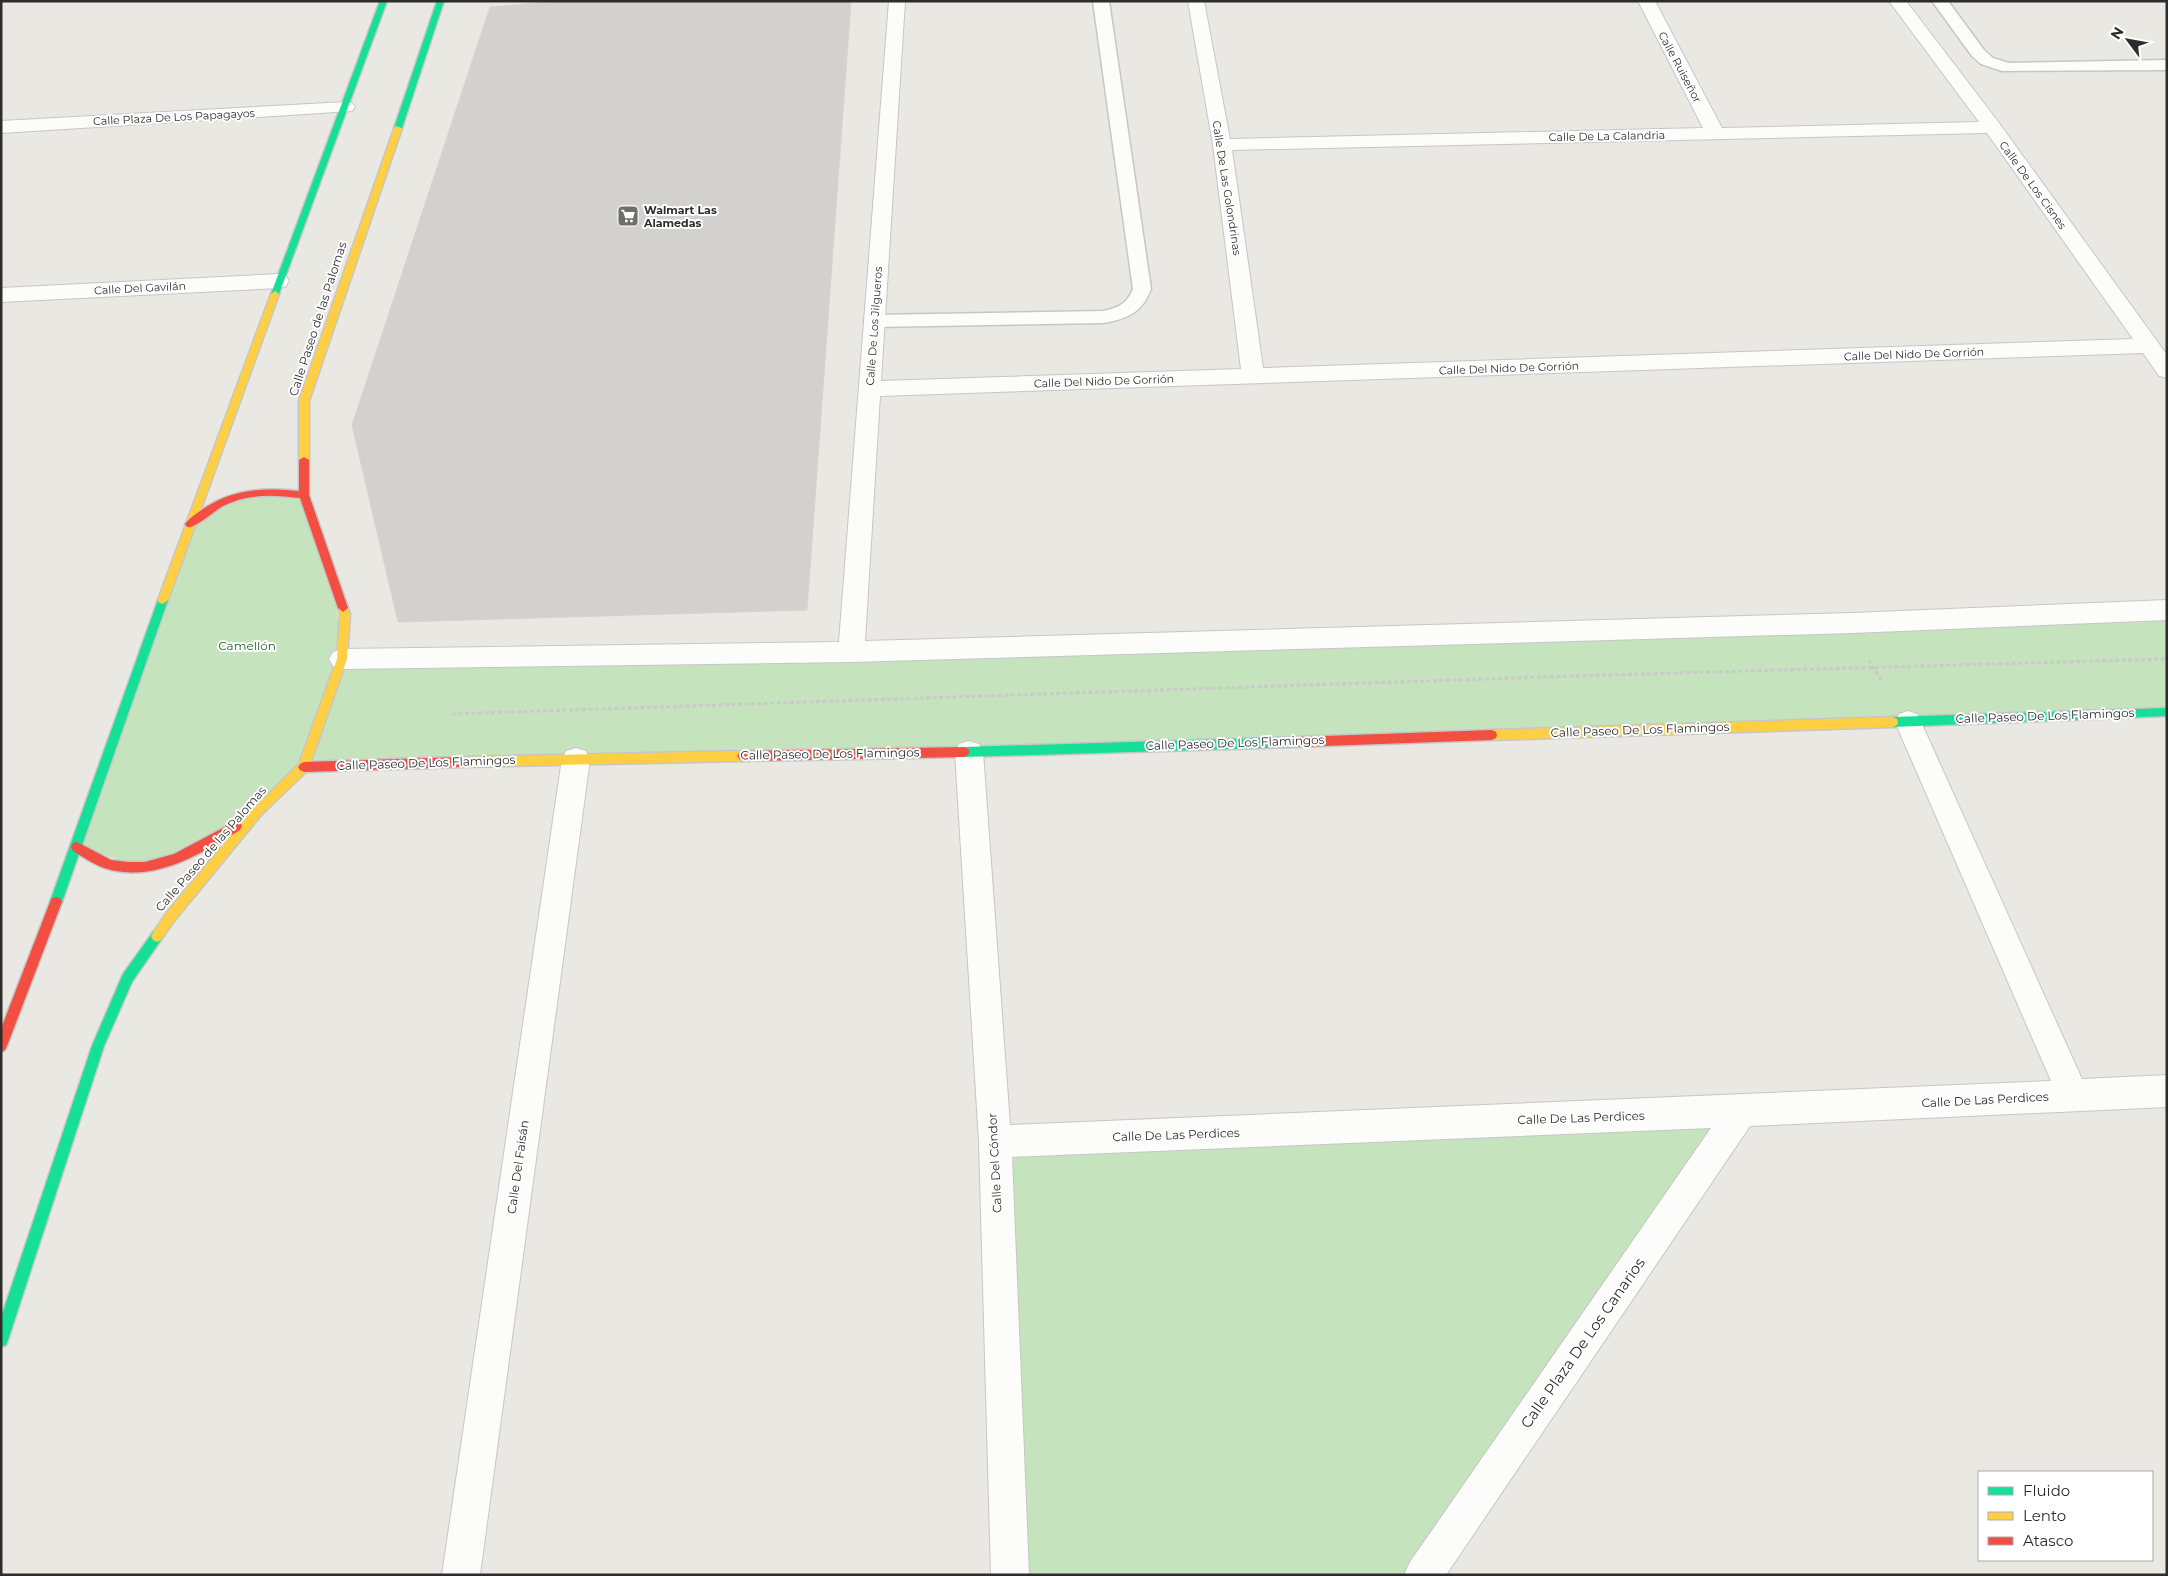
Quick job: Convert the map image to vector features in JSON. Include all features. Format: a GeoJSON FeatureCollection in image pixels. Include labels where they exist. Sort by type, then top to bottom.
{"type":"FeatureCollection","features":[{"type":"Feature","properties":{"kind":"street"},"geometry":{"type":"LineString","coordinates":[[1,1046],[77,848],[190,524],[384,1]]}},
{"type":"Feature","properties":{"kind":"street","name":"Calle Paseo de las Palomas"},"geometry":{"type":"LineString","coordinates":[[1,1340],[98,1046],[127,978],[171,916],[258,811],[304,767],[342,659],[345,614],[334,574],[304,495],[304,401],[441,1]]}},
{"type":"Feature","properties":{"kind":"street","name":"Calle De Los Jilgueros"},"geometry":{"type":"LineString","coordinates":[[851,652],[897,1]]}},
{"type":"Feature","properties":{"kind":"street","name":"Calle De Las Golondrinas"},"geometry":{"type":"LineString","coordinates":[[1196,1],[1222,145],[1253,376]]}},
{"type":"Feature","properties":{"kind":"street","name":"Calle Ruiseñor"},"geometry":{"type":"LineString","coordinates":[[1646,1],[1715,133]]}},
{"type":"Feature","properties":{"kind":"street","name":"Calle De Los Cisnes"},"geometry":{"type":"LineString","coordinates":[[1897,1],[1992,127],[2167,371]]}},
{"type":"Feature","properties":{"kind":"street","name":"Calle Plaza De Los Papagayos"},"geometry":{"type":"LineString","coordinates":[[1,126],[346,107]]}},
{"type":"Feature","properties":{"kind":"street","name":"Calle De La Calandria"},"geometry":{"type":"LineString","coordinates":[[1222,145],[1992,127]]}},
{"type":"Feature","properties":{"kind":"street","name":"Calle Del Gavilán"},"geometry":{"type":"LineString","coordinates":[[1,294],[279,281]]}},
{"type":"Feature","properties":{"kind":"street","name":"Calle Del Nido De Gorrión"},"geometry":{"type":"LineString","coordinates":[[869,389],[2148,346]]}},
{"type":"Feature","properties":{"kind":"street"},"geometry":{"type":"LineString","coordinates":[[190,524],[211,506],[231,495],[262,491],[304,495]]}},
{"type":"Feature","properties":{"kind":"street"},"geometry":{"type":"LineString","coordinates":[[342,659],[851,652],[1852,623],[2167,610]]}},
{"type":"Feature","properties":{"kind":"street","name":"Calle Paseo De Los Flamingos"},"geometry":{"type":"LineString","coordinates":[[304,767],[576,759],[969,752],[2167,712]]}},
{"type":"Feature","properties":{"kind":"street"},"geometry":{"type":"LineString","coordinates":[[1908,722],[2073,1095]]}},
{"type":"Feature","properties":{"kind":"street","name":"Calle Del Cóndor"},"geometry":{"type":"LineString","coordinates":[[969,752],[995,1142],[1010,1575]]}},
{"type":"Feature","properties":{"kind":"street","name":"Calle Del Faisán"},"geometry":{"type":"LineString","coordinates":[[461,1575],[576,759]]}},
{"type":"Feature","properties":{"kind":"street"},"geometry":{"type":"LineString","coordinates":[[77,848],[111,865],[146,868],[195,852],[258,811]]}},
{"type":"Feature","properties":{"kind":"street","name":"Calle De Las Perdices"},"geometry":{"type":"LineString","coordinates":[[995,1142],[1742,1111],[2167,1091]]}},
{"type":"Feature","properties":{"kind":"street","name":"Calle Plaza De Los Canarios"},"geometry":{"type":"LineString","coordinates":[[1423,1575],[1742,1111]]}},
{"type":"Feature","properties":{"kind":"lane"},"geometry":{"type":"LineString","coordinates":[[874,321],[1103,317],[1124,313],[1138,303],[1142,289],[1101,1]]}},
{"type":"Feature","properties":{"kind":"lane"},"geometry":{"type":"LineString","coordinates":[[1940,1],[1986,61],[2008,68],[2167,65]]}},
{"type":"Feature","properties":{"kind":"path"},"geometry":{"type":"LineString","coordinates":[[1852,623],[1872,667],[1908,722]]}},
{"type":"Feature","properties":{"kind":"path"},"geometry":{"type":"LineString","coordinates":[[452,714],[2167,659]]}},
{"type":"Feature","properties":{"kind":"green space","name":"Camellón"},"geometry":{"type":"Polygon","coordinates":[[[231,495],[304,495],[333,574],[342,659],[2167,610],[2167,712],[304,767],[258,811],[147,868],[77,847],[190,524],[231,495]]]}},
{"type":"Feature","properties":{"kind":"green space"},"geometry":{"type":"Polygon","coordinates":[[[1742,1111],[1423,1575],[1010,1575],[995,1142],[1742,1111]]]}},
{"type":"Feature","properties":{"kind":"building","name":"Walmart Las Alamedas"},"geometry":{"type":"Polygon","coordinates":[[[560,1],[851,1],[807,610],[398,622],[352,425],[490,7],[560,1]]]}},
{"type":"Feature","properties":{"kind":"traffic: fast"},"geometry":{"type":"LineString","coordinates":[[275,294],[384,1]]}},
{"type":"Feature","properties":{"kind":"traffic: fast"},"geometry":{"type":"LineString","coordinates":[[398,128],[441,1]]}},
{"type":"Feature","properties":{"kind":"traffic: fast"},"geometry":{"type":"LineString","coordinates":[[56,902],[163,600]]}},
{"type":"Feature","properties":{"kind":"traffic: fast"},"geometry":{"type":"LineString","coordinates":[[1893,722],[2167,712]]}},
{"type":"Feature","properties":{"kind":"traffic: fast"},"geometry":{"type":"LineString","coordinates":[[964,752],[1296,742]]}},
{"type":"Feature","properties":{"kind":"traffic: fast"},"geometry":{"type":"LineString","coordinates":[[1,1340],[98,1046],[127,978],[157,936]]}},
{"type":"Feature","properties":{"kind":"traffic: slow"},"geometry":{"type":"LineString","coordinates":[[304,460],[304,401],[398,128]]}},
{"type":"Feature","properties":{"kind":"traffic: slow"},"geometry":{"type":"LineString","coordinates":[[163,600],[275,294]]}},
{"type":"Feature","properties":{"kind":"traffic: slow"},"geometry":{"type":"LineString","coordinates":[[157,936],[171,916],[258,811],[304,767],[342,659],[345,614],[343,608]]}},
{"type":"Feature","properties":{"kind":"traffic: slow"},"geometry":{"type":"LineString","coordinates":[[1492,735],[1893,722]]}},
{"type":"Feature","properties":{"kind":"traffic: slow"},"geometry":{"type":"LineString","coordinates":[[462,762],[743,756]]}},
{"type":"Feature","properties":{"kind":"traffic: jam"},"geometry":{"type":"LineString","coordinates":[[304,460],[304,495],[343,608]]}},
{"type":"Feature","properties":{"kind":"traffic: jam"},"geometry":{"type":"LineString","coordinates":[[190,524],[218,504],[243,494],[270,492],[304,495]]}},
{"type":"Feature","properties":{"kind":"traffic: jam"},"geometry":{"type":"LineString","coordinates":[[1296,742],[1492,735]]}},
{"type":"Feature","properties":{"kind":"traffic: jam"},"geometry":{"type":"LineString","coordinates":[[743,756],[964,752]]}},
{"type":"Feature","properties":{"kind":"traffic: jam"},"geometry":{"type":"LineString","coordinates":[[304,767],[462,762]]}},
{"type":"Feature","properties":{"kind":"traffic: jam"},"geometry":{"type":"LineString","coordinates":[[77,847],[107,864],[145,867],[177,858],[236,826]]}},
{"type":"Feature","properties":{"kind":"traffic: jam"},"geometry":{"type":"LineString","coordinates":[[1,1046],[56,902]]}},
{"type":"Feature","properties":{"kind":"place","name":"Walmart Las Alamedas"},"geometry":{"type":"Point","coordinates":[628,216]}}]}
